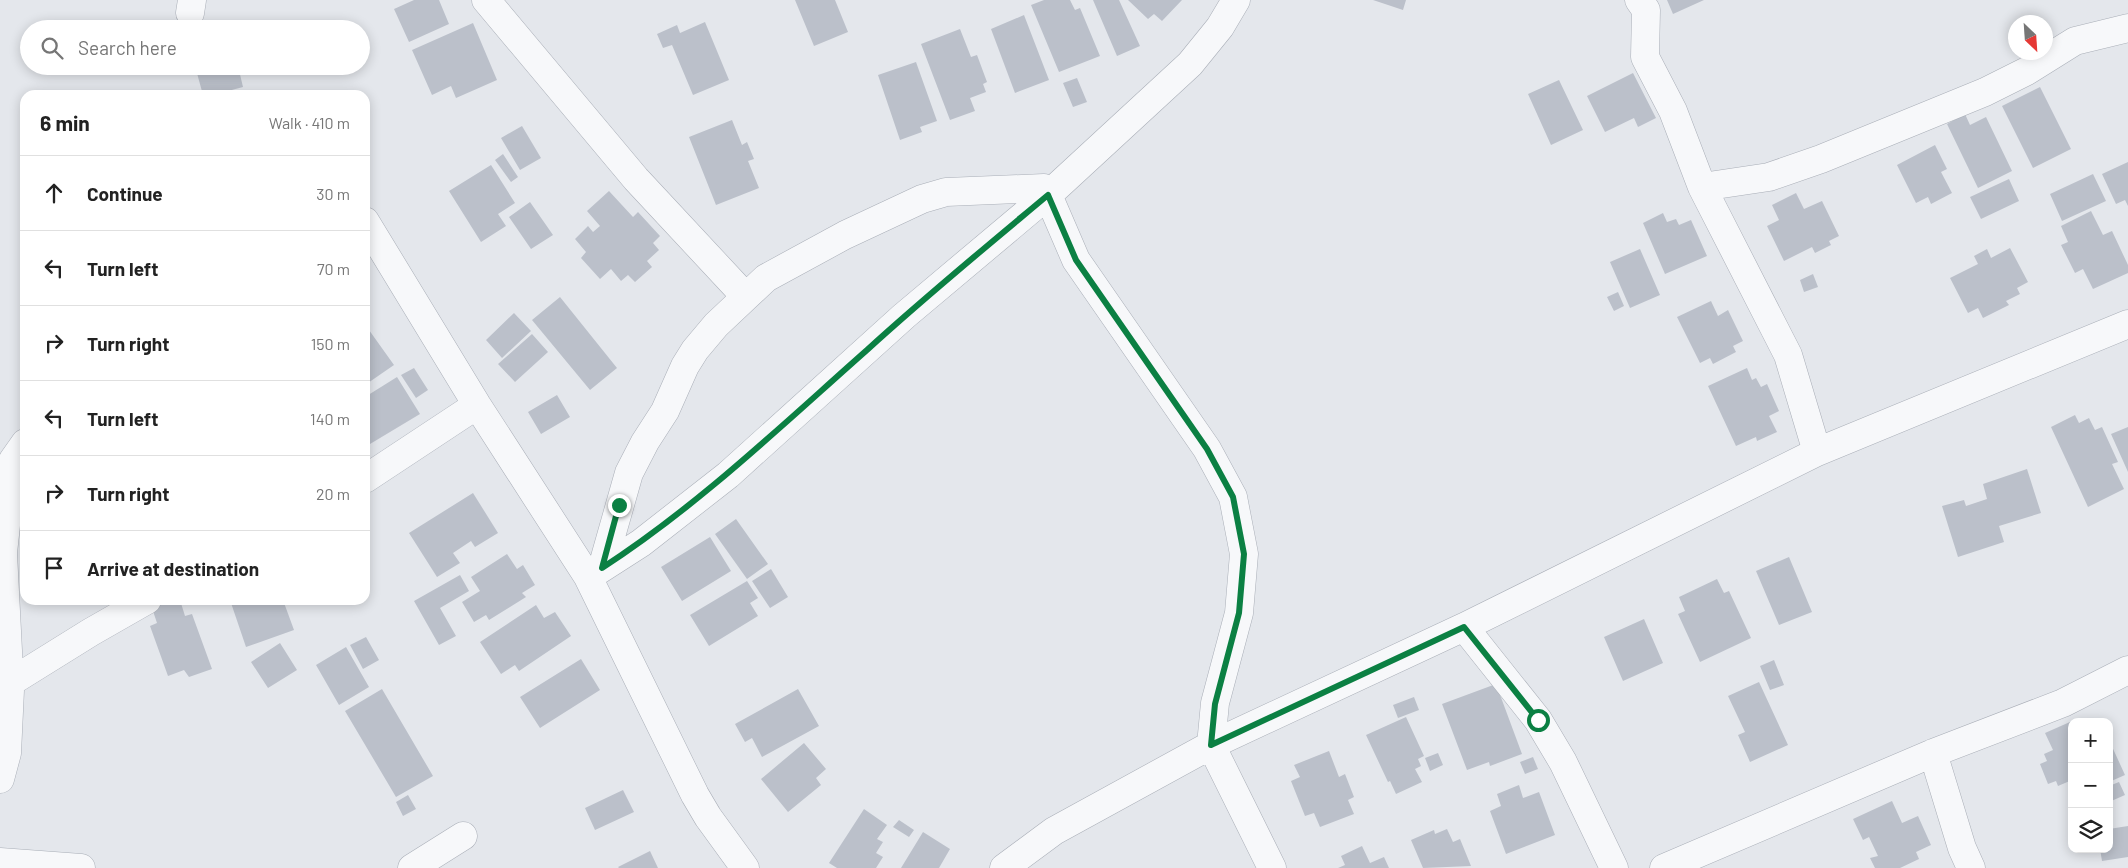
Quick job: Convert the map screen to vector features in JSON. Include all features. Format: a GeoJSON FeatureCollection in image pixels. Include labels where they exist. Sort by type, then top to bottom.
{"type":"FeatureCollection","features":[{"type":"Feature","properties":{"kind":"street"},"geometry":{"type":"LineString","coordinates":[[486,0],[636,178],[745,296]]}},
{"type":"Feature","properties":{"kind":"street"},"geometry":{"type":"LineString","coordinates":[[595,572],[656,532],[728,475],[904,316],[1190,64],[1220,27],[1236,0]]}},
{"type":"Feature","properties":{"kind":"street"},"geometry":{"type":"LineString","coordinates":[[1639,0],[1646,10],[1645,57],[1673,111],[1702,186],[1788,355],[1817,452]]}},
{"type":"Feature","properties":{"kind":"street"},"geometry":{"type":"LineString","coordinates":[[1702,186],[1769,177],[1821,160],[1985,92],[2027,71],[2074,41],[2128,28]]}},
{"type":"Feature","properties":{"kind":"street"},"geometry":{"type":"LineString","coordinates":[[595,572],[629,473],[645,442],[665,411],[695,350],[716,325],[766,278],[790,263],[922,198],[946,192],[1046,191]]}},
{"type":"Feature","properties":{"kind":"street"},"geometry":{"type":"LineString","coordinates":[[1046,191],[1076,260],[1207,449],[1233,497],[1244,554],[1239,613],[1215,704],[1211,745],[1272,868]]}},
{"type":"Feature","properties":{"kind":"street"},"geometry":{"type":"LineString","coordinates":[[370,228],[477,405],[595,572],[695,795],[745,868]]}},
{"type":"Feature","properties":{"kind":"street"},"geometry":{"type":"LineString","coordinates":[[1004,868],[1054,830],[1211,745],[1464,627],[1817,452],[2128,324]]}},
{"type":"Feature","properties":{"kind":"street"},"geometry":{"type":"LineString","coordinates":[[370,476],[477,405]]}},
{"type":"Feature","properties":{"kind":"street"},"geometry":{"type":"LineString","coordinates":[[0,780],[7,753],[9,683],[3,554],[13,460],[20,450]]}},
{"type":"Feature","properties":{"kind":"street"},"geometry":{"type":"LineString","coordinates":[[9,683],[138,605]]}},
{"type":"Feature","properties":{"kind":"street"},"geometry":{"type":"LineString","coordinates":[[1464,627],[1538,720],[1563,762],[1614,868]]}},
{"type":"Feature","properties":{"kind":"street"},"geometry":{"type":"LineString","coordinates":[[1664,868],[1933,753],[2063,702],[2128,670]]}},
{"type":"Feature","properties":{"kind":"street"},"geometry":{"type":"LineString","coordinates":[[1933,753],[1971,868]]}},
{"type":"Feature","properties":{"kind":"street"},"geometry":{"type":"LineString","coordinates":[[412,868],[463,836]]}},
{"type":"Feature","properties":{"kind":"street"},"geometry":{"type":"LineString","coordinates":[[0,862],[81,868]]}},
{"type":"Feature","properties":{"kind":"building"},"geometry":{"type":"Polygon","coordinates":[[[414,0],[439,0],[449,24],[409,42],[394,9],[414,0]]]}},
{"type":"Feature","properties":{"kind":"building"},"geometry":{"type":"Polygon","coordinates":[[[795,0],[835,0],[848,32],[814,46],[795,0]]]}},
{"type":"Feature","properties":{"kind":"building"},"geometry":{"type":"Polygon","coordinates":[[[1044,0],[1070,0],[1075,10],[1080,8],[1100,56],[1059,72],[1031,5],[1044,0]]]}},
{"type":"Feature","properties":{"kind":"building"},"geometry":{"type":"Polygon","coordinates":[[[1093,0],[1119,0],[1140,46],[1117,56],[1093,0]]]}},
{"type":"Feature","properties":{"kind":"building"},"geometry":{"type":"Polygon","coordinates":[[[1128,0],[1182,0],[1162,21],[1154,14],[1148,19],[1128,0]]]}},
{"type":"Feature","properties":{"kind":"building"},"geometry":{"type":"Polygon","coordinates":[[[1373,0],[1406,0],[1403,10],[1373,0]]]}},
{"type":"Feature","properties":{"kind":"building"},"geometry":{"type":"Polygon","coordinates":[[[1667,0],[1704,0],[1673,14],[1667,0]]]}},
{"type":"Feature","properties":{"kind":"building"},"geometry":{"type":"Polygon","coordinates":[[[1024,15],[1049,80],[1015,93],[991,29],[1024,15]]]}},
{"type":"Feature","properties":{"kind":"building"},"geometry":{"type":"Polygon","coordinates":[[[705,22],[729,80],[693,95],[672,45],[663,48],[657,34],[677,25],[680,33],[705,22]]]}},
{"type":"Feature","properties":{"kind":"building"},"geometry":{"type":"Polygon","coordinates":[[[473,23],[497,80],[456,98],[451,86],[432,95],[412,50],[473,23]]]}},
{"type":"Feature","properties":{"kind":"building"},"geometry":{"type":"Polygon","coordinates":[[[960,29],[971,57],[977,55],[987,82],[983,84],[986,92],[970,98],[975,111],[950,120],[921,44],[960,29]]]}},
{"type":"Feature","properties":{"kind":"building"},"geometry":{"type":"Polygon","coordinates":[[[916,62],[937,121],[920,127],[922,132],[900,140],[878,75],[916,62]]]}},
{"type":"Feature","properties":{"kind":"building"},"geometry":{"type":"Polygon","coordinates":[[[1633,73],[1656,118],[1638,127],[1634,118],[1605,132],[1587,96],[1633,73]]]}},
{"type":"Feature","properties":{"kind":"building"},"geometry":{"type":"Polygon","coordinates":[[[197,75],[240,75],[243,87],[232,90],[202,90],[197,75]]]}},
{"type":"Feature","properties":{"kind":"building"},"geometry":{"type":"Polygon","coordinates":[[[1077,78],[1087,102],[1073,107],[1063,83],[1077,78]]]}},
{"type":"Feature","properties":{"kind":"building"},"geometry":{"type":"Polygon","coordinates":[[[1559,80],[1583,130],[1551,145],[1528,94],[1559,80]]]}},
{"type":"Feature","properties":{"kind":"building"},"geometry":{"type":"Polygon","coordinates":[[[2040,87],[2071,149],[2033,168],[2002,106],[2040,87]]]}},
{"type":"Feature","properties":{"kind":"building"},"geometry":{"type":"Polygon","coordinates":[[[1965,114],[1970,125],[1986,117],[2012,171],[1978,188],[1947,124],[1965,114]]]}},
{"type":"Feature","properties":{"kind":"building"},"geometry":{"type":"Polygon","coordinates":[[[732,120],[742,145],[747,142],[754,159],[748,161],[759,188],[716,205],[689,137],[732,120]]]}},
{"type":"Feature","properties":{"kind":"building"},"geometry":{"type":"Polygon","coordinates":[[[522,126],[541,158],[520,170],[501,138],[522,126]]]}},
{"type":"Feature","properties":{"kind":"building"},"geometry":{"type":"Polygon","coordinates":[[[1935,145],[1947,169],[1941,172],[1952,193],[1931,204],[1928,197],[1916,203],[1897,165],[1935,145]]]}},
{"type":"Feature","properties":{"kind":"building"},"geometry":{"type":"Polygon","coordinates":[[[503,154],[518,177],[511,182],[495,160],[503,154]]]}},
{"type":"Feature","properties":{"kind":"building"},"geometry":{"type":"Polygon","coordinates":[[[2128,162],[2128,206],[2125,200],[2116,204],[2102,174],[2128,162]]]}},
{"type":"Feature","properties":{"kind":"building"},"geometry":{"type":"Polygon","coordinates":[[[491,165],[515,203],[498,214],[506,226],[481,242],[449,191],[491,165]]]}},
{"type":"Feature","properties":{"kind":"building"},"geometry":{"type":"Polygon","coordinates":[[[2093,174],[2106,201],[2062,221],[2050,194],[2093,174]]]}},
{"type":"Feature","properties":{"kind":"building"},"geometry":{"type":"Polygon","coordinates":[[[2009,179],[2019,201],[1981,219],[1970,197],[2009,179]]]}},
{"type":"Feature","properties":{"kind":"building"},"geometry":{"type":"Polygon","coordinates":[[[609,191],[633,217],[638,212],[660,236],[653,243],[659,250],[647,261],[652,267],[635,282],[628,275],[621,281],[611,269],[600,279],[581,258],[586,252],[575,239],[588,226],[593,232],[600,226],[587,211],[609,191]]]}},
{"type":"Feature","properties":{"kind":"building"},"geometry":{"type":"Polygon","coordinates":[[[1796,193],[1804,209],[1822,201],[1839,236],[1829,241],[1831,245],[1815,253],[1812,247],[1784,261],[1767,226],[1779,220],[1772,205],[1796,193]]]}},
{"type":"Feature","properties":{"kind":"building"},"geometry":{"type":"Polygon","coordinates":[[[530,202],[553,235],[531,249],[509,217],[530,202]]]}},
{"type":"Feature","properties":{"kind":"building"},"geometry":{"type":"Polygon","coordinates":[[[2091,211],[2103,235],[2112,231],[2128,265],[2128,273],[2093,289],[2083,269],[2075,273],[2061,245],[2068,242],[2061,226],[2091,211]]]}},
{"type":"Feature","properties":{"kind":"building"},"geometry":{"type":"Polygon","coordinates":[[[1663,213],[1667,222],[1676,219],[1679,225],[1691,220],[1707,256],[1665,274],[1643,223],[1663,213]]]}},
{"type":"Feature","properties":{"kind":"building"},"geometry":{"type":"Polygon","coordinates":[[[2010,248],[2028,282],[2017,288],[2020,294],[2006,301],[2009,305],[1983,318],[1978,308],[1968,313],[1950,278],[1978,264],[1974,256],[1987,249],[1991,258],[2010,248]]]}},
{"type":"Feature","properties":{"kind":"building"},"geometry":{"type":"Polygon","coordinates":[[[1640,249],[1660,295],[1630,308],[1610,262],[1640,249]]]}},
{"type":"Feature","properties":{"kind":"building"},"geometry":{"type":"Polygon","coordinates":[[[1813,274],[1818,287],[1804,292],[1800,280],[1813,274]]]}},
{"type":"Feature","properties":{"kind":"building"},"geometry":{"type":"Polygon","coordinates":[[[1618,292],[1624,306],[1614,311],[1607,297],[1618,292]]]}},
{"type":"Feature","properties":{"kind":"building"},"geometry":{"type":"Polygon","coordinates":[[[560,297],[617,368],[590,390],[532,320],[560,297]]]}},
{"type":"Feature","properties":{"kind":"building"},"geometry":{"type":"Polygon","coordinates":[[[1711,301],[1718,316],[1728,310],[1743,341],[1733,346],[1736,352],[1713,364],[1710,358],[1700,363],[1677,317],[1711,301]]]}},
{"type":"Feature","properties":{"kind":"building"},"geometry":{"type":"Polygon","coordinates":[[[514,313],[531,331],[502,358],[486,340],[514,313]]]}},
{"type":"Feature","properties":{"kind":"building"},"geometry":{"type":"Polygon","coordinates":[[[370,331],[394,365],[370,382],[370,331]]]}},
{"type":"Feature","properties":{"kind":"building"},"geometry":{"type":"Polygon","coordinates":[[[532,334],[548,352],[515,382],[498,364],[532,334]]]}},
{"type":"Feature","properties":{"kind":"building"},"geometry":{"type":"Polygon","coordinates":[[[414,368],[428,390],[416,398],[401,375],[414,368]]]}},
{"type":"Feature","properties":{"kind":"building"},"geometry":{"type":"Polygon","coordinates":[[[1747,368],[1752,380],[1756,378],[1761,387],[1767,384],[1779,411],[1769,416],[1777,432],[1757,441],[1756,437],[1736,446],[1708,386],[1747,368]]]}},
{"type":"Feature","properties":{"kind":"building"},"geometry":{"type":"Polygon","coordinates":[[[397,377],[420,414],[370,444],[370,394],[397,377]]]}},
{"type":"Feature","properties":{"kind":"building"},"geometry":{"type":"Polygon","coordinates":[[[557,395],[570,417],[541,434],[528,412],[557,395]]]}},
{"type":"Feature","properties":{"kind":"building"},"geometry":{"type":"Polygon","coordinates":[[[2075,415],[2079,423],[2089,418],[2095,430],[2102,427],[2118,462],[2112,464],[2124,489],[2088,507],[2051,427],[2075,415]]]}},
{"type":"Feature","properties":{"kind":"building"},"geometry":{"type":"Polygon","coordinates":[[[2128,427],[2128,472],[2111,434],[2128,427]]]}},
{"type":"Feature","properties":{"kind":"building"},"geometry":{"type":"Polygon","coordinates":[[[2027,469],[2041,513],[1999,526],[2004,542],[1958,557],[1942,506],[1964,500],[1966,506],[1987,499],[1983,484],[2027,469]]]}},
{"type":"Feature","properties":{"kind":"building"},"geometry":{"type":"Polygon","coordinates":[[[473,493],[498,533],[475,547],[471,541],[453,553],[460,563],[437,577],[409,533],[473,493]]]}},
{"type":"Feature","properties":{"kind":"building"},"geometry":{"type":"Polygon","coordinates":[[[736,519],[768,564],[747,579],[715,534],[736,519]]]}},
{"type":"Feature","properties":{"kind":"building"},"geometry":{"type":"Polygon","coordinates":[[[710,537],[731,571],[682,601],[661,567],[710,537]]]}},
{"type":"Feature","properties":{"kind":"building"},"geometry":{"type":"Polygon","coordinates":[[[507,554],[517,569],[523,565],[535,585],[522,593],[526,597],[489,620],[486,615],[474,622],[462,602],[480,591],[471,577],[507,554]]]}},
{"type":"Feature","properties":{"kind":"building"},"geometry":{"type":"Polygon","coordinates":[[[1789,557],[1812,612],[1779,625],[1756,571],[1789,557]]]}},
{"type":"Feature","properties":{"kind":"building"},"geometry":{"type":"Polygon","coordinates":[[[771,569],[788,597],[770,608],[752,581],[771,569]]]}},
{"type":"Feature","properties":{"kind":"building"},"geometry":{"type":"Polygon","coordinates":[[[460,575],[469,591],[440,608],[456,636],[439,645],[414,601],[460,575]]]}},
{"type":"Feature","properties":{"kind":"building"},"geometry":{"type":"Polygon","coordinates":[[[1717,579],[1724,593],[1729,591],[1751,638],[1700,662],[1678,614],[1685,611],[1679,597],[1717,579]]]}},
{"type":"Feature","properties":{"kind":"building"},"geometry":{"type":"Polygon","coordinates":[[[747,581],[758,598],[750,603],[758,616],[709,646],[690,615],[747,581]]]}},
{"type":"Feature","properties":{"kind":"building"},"geometry":{"type":"Polygon","coordinates":[[[151,605],[182,605],[185,616],[192,614],[212,669],[189,677],[184,670],[168,676],[150,626],[157,623],[151,605]]]}},
{"type":"Feature","properties":{"kind":"building"},"geometry":{"type":"Polygon","coordinates":[[[232,605],[285,605],[294,630],[246,647],[232,605]]]}},
{"type":"Feature","properties":{"kind":"building"},"geometry":{"type":"Polygon","coordinates":[[[536,605],[544,618],[555,612],[571,636],[519,671],[515,665],[501,674],[480,642],[536,605]]]}},
{"type":"Feature","properties":{"kind":"building"},"geometry":{"type":"Polygon","coordinates":[[[1644,619],[1663,663],[1623,681],[1604,637],[1644,619]]]}},
{"type":"Feature","properties":{"kind":"building"},"geometry":{"type":"Polygon","coordinates":[[[366,637],[379,660],[363,669],[350,645],[366,637]]]}},
{"type":"Feature","properties":{"kind":"building"},"geometry":{"type":"Polygon","coordinates":[[[280,643],[297,670],[268,688],[251,662],[280,643]]]}},
{"type":"Feature","properties":{"kind":"building"},"geometry":{"type":"Polygon","coordinates":[[[346,647],[369,687],[339,705],[316,665],[346,647]]]}},
{"type":"Feature","properties":{"kind":"building"},"geometry":{"type":"Polygon","coordinates":[[[581,659],[600,690],[540,728],[520,697],[581,659]]]}},
{"type":"Feature","properties":{"kind":"building"},"geometry":{"type":"Polygon","coordinates":[[[1774,660],[1784,685],[1770,690],[1760,666],[1774,660]]]}},
{"type":"Feature","properties":{"kind":"building"},"geometry":{"type":"Polygon","coordinates":[[[1759,682],[1788,745],[1750,762],[1738,735],[1745,732],[1728,696],[1759,682]]]}},
{"type":"Feature","properties":{"kind":"building"},"geometry":{"type":"Polygon","coordinates":[[[1496,684],[1522,754],[1490,766],[1489,762],[1467,770],[1442,704],[1496,684]]]}},
{"type":"Feature","properties":{"kind":"building"},"geometry":{"type":"Polygon","coordinates":[[[382,689],[433,776],[396,797],[345,711],[382,689]]]}},
{"type":"Feature","properties":{"kind":"building"},"geometry":{"type":"Polygon","coordinates":[[[798,689],[819,726],[762,757],[752,738],[745,742],[735,724],[798,689]]]}},
{"type":"Feature","properties":{"kind":"building"},"geometry":{"type":"Polygon","coordinates":[[[1414,697],[1419,710],[1398,718],[1393,705],[1414,697]]]}},
{"type":"Feature","properties":{"kind":"building"},"geometry":{"type":"Polygon","coordinates":[[[1406,717],[1424,756],[1418,759],[1421,766],[1415,769],[1422,782],[1396,794],[1390,781],[1388,782],[1366,735],[1406,717]]]}},
{"type":"Feature","properties":{"kind":"building"},"geometry":{"type":"Polygon","coordinates":[[[2068,723],[2068,782],[2058,786],[2056,781],[2048,784],[2040,764],[2047,761],[2044,754],[2053,750],[2045,733],[2068,723]]]}},
{"type":"Feature","properties":{"kind":"building"},"geometry":{"type":"Polygon","coordinates":[[[804,743],[826,769],[816,778],[821,785],[788,812],[761,779],[804,743]]]}},
{"type":"Feature","properties":{"kind":"building"},"geometry":{"type":"Polygon","coordinates":[[[2113,749],[2125,775],[2113,780],[2113,749]]]}},
{"type":"Feature","properties":{"kind":"building"},"geometry":{"type":"Polygon","coordinates":[[[1329,751],[1339,777],[1345,774],[1354,797],[1348,800],[1354,814],[1320,827],[1314,813],[1305,816],[1291,781],[1300,777],[1294,765],[1329,751]]]}},
{"type":"Feature","properties":{"kind":"building"},"geometry":{"type":"Polygon","coordinates":[[[1438,753],[1443,765],[1430,771],[1425,758],[1438,753]]]}},
{"type":"Feature","properties":{"kind":"building"},"geometry":{"type":"Polygon","coordinates":[[[1533,757],[1538,769],[1525,774],[1520,762],[1533,757]]]}},
{"type":"Feature","properties":{"kind":"building"},"geometry":{"type":"Polygon","coordinates":[[[2119,782],[2125,795],[2113,800],[2113,784],[2119,782]]]}},
{"type":"Feature","properties":{"kind":"building"},"geometry":{"type":"Polygon","coordinates":[[[1519,785],[1523,798],[1539,792],[1555,835],[1506,854],[1490,811],[1501,806],[1497,794],[1519,785]]]}},
{"type":"Feature","properties":{"kind":"building"},"geometry":{"type":"Polygon","coordinates":[[[623,790],[634,812],[595,830],[585,808],[623,790]]]}},
{"type":"Feature","properties":{"kind":"building"},"geometry":{"type":"Polygon","coordinates":[[[408,795],[416,809],[403,816],[396,802],[408,795]]]}},
{"type":"Feature","properties":{"kind":"building"},"geometry":{"type":"Polygon","coordinates":[[[1892,801],[1902,823],[1918,816],[1931,845],[1916,852],[1919,859],[1900,868],[1875,868],[1870,858],[1878,856],[1869,837],[1863,840],[1853,819],[1892,801]]]}},
{"type":"Feature","properties":{"kind":"building"},"geometry":{"type":"Polygon","coordinates":[[[864,809],[887,825],[877,839],[883,842],[876,853],[883,857],[876,868],[837,868],[829,863],[864,809]]]}},
{"type":"Feature","properties":{"kind":"building"},"geometry":{"type":"Polygon","coordinates":[[[899,820],[914,830],[909,837],[893,827],[899,820]]]}},
{"type":"Feature","properties":{"kind":"building"},"geometry":{"type":"Polygon","coordinates":[[[2128,826],[2128,857],[2102,861],[2101,853],[2113,853],[2113,828],[2128,826]]]}},
{"type":"Feature","properties":{"kind":"building"},"geometry":{"type":"Polygon","coordinates":[[[1447,829],[1453,842],[1460,839],[1471,866],[1423,868],[1411,840],[1434,830],[1435,834],[1447,829]]]}},
{"type":"Feature","properties":{"kind":"building"},"geometry":{"type":"Polygon","coordinates":[[[923,832],[950,849],[939,868],[901,868],[923,832]]]}},
{"type":"Feature","properties":{"kind":"building"},"geometry":{"type":"Polygon","coordinates":[[[1362,846],[1370,863],[1384,857],[1389,868],[1338,868],[1345,865],[1341,856],[1362,846]]]}},
{"type":"Feature","properties":{"kind":"building"},"geometry":{"type":"Polygon","coordinates":[[[650,851],[658,868],[618,867],[650,851]]]}},
{"type":"Feature","properties":{"kind":"route"},"geometry":{"type":"LineString","coordinates":[[619,505],[602,568],[678,516],[728,475],[904,316],[1048,195],[1076,260],[1207,449],[1233,497],[1244,554],[1239,613],[1215,704],[1211,745],[1464,627],[1538,720]]}}]}
